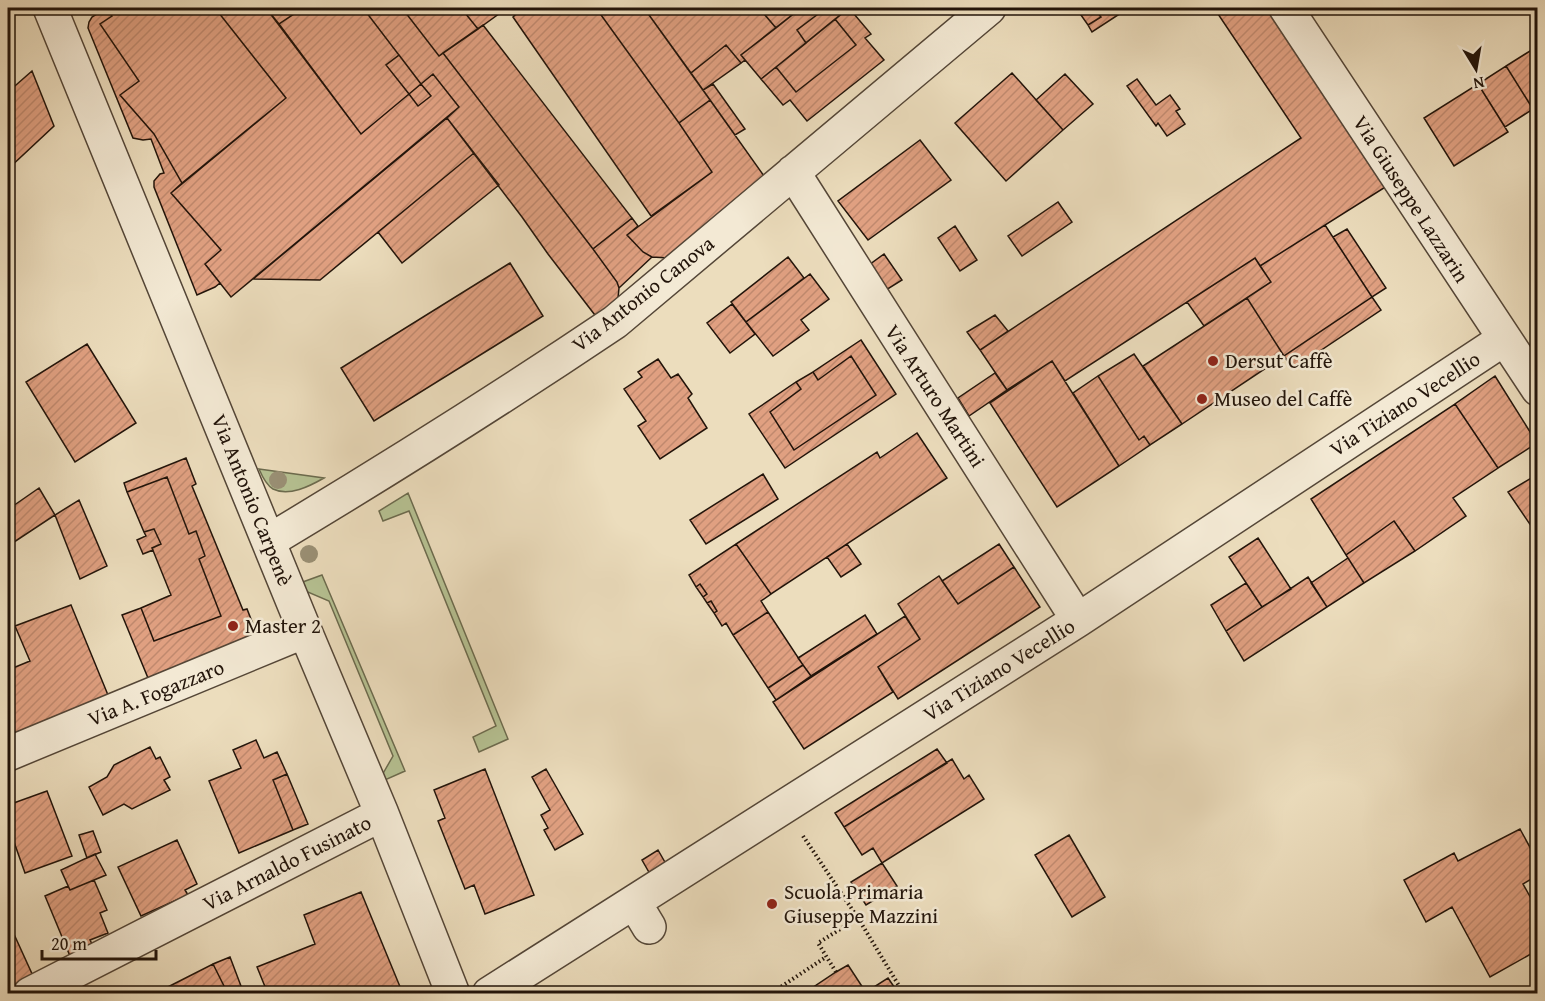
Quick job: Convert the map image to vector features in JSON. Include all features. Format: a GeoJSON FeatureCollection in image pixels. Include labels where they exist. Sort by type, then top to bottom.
{"type":"FeatureCollection","features":[{"type":"Feature","properties":{"kind":"street","name":"Via Antonio Carpenè"},"geometry":{"type":"LineString","coordinates":[[50,8],[382,814],[453,993]]}},
{"type":"Feature","properties":{"kind":"street","name":"Via Antonio Canova"},"geometry":{"type":"LineString","coordinates":[[269,541],[386,470],[615,322],[989,8]]}},
{"type":"Feature","properties":{"kind":"street","name":"Via Giuseppe Lazzarin"},"geometry":{"type":"LineString","coordinates":[[1286,8],[1538,389]]}},
{"type":"Feature","properties":{"kind":"street","name":"Via Arturo Martini"},"geometry":{"type":"LineString","coordinates":[[793,172],[1078,620]]}},
{"type":"Feature","properties":{"kind":"street","name":"Via Tiziano Vecellio"},"geometry":{"type":"LineString","coordinates":[[489,993],[641,914],[1078,620],[1504,339]]}},
{"type":"Feature","properties":{"kind":"street","name":"Via A. Fogazzaro"},"geometry":{"type":"LineString","coordinates":[[8,754],[305,631]]}},
{"type":"Feature","properties":{"kind":"street","name":"Via Arnaldo Fusinato"},"geometry":{"type":"LineString","coordinates":[[30,993],[382,814]]}},
{"type":"Feature","properties":{"kind":"path"},"geometry":{"type":"LineString","coordinates":[[799,830],[858,918],[904,993]]}},
{"type":"Feature","properties":{"kind":"path"},"geometry":{"type":"LineString","coordinates":[[836,972],[818,943],[858,918]]}},
{"type":"Feature","properties":{"kind":"path"},"geometry":{"type":"LineString","coordinates":[[770,993],[826,957]]}},
{"type":"Feature","properties":{"kind":"green space"},"geometry":{"type":"Polygon","coordinates":[[[259,469],[324,478],[299,490],[286,492],[273,489],[268,485],[259,469]]]}},
{"type":"Feature","properties":{"kind":"green space"},"geometry":{"type":"Polygon","coordinates":[[[408,493],[508,739],[479,752],[473,737],[496,726],[409,511],[383,521],[379,511],[408,493]]]}},
{"type":"Feature","properties":{"kind":"green space"},"geometry":{"type":"Polygon","coordinates":[[[322,575],[405,771],[385,780],[381,777],[393,756],[329,601],[303,590],[300,583],[322,575]]]}},
{"type":"Feature","properties":{"kind":"building"},"geometry":{"type":"Polygon","coordinates":[[[95,8],[107,8],[112,16],[100,24],[139,81],[120,95],[154,134],[182,183],[171,193],[221,250],[205,264],[220,283],[197,295],[154,187],[154,181],[164,173],[151,139],[133,138],[88,28],[92,17],[97,14],[95,8]]]}},
{"type":"Feature","properties":{"kind":"building"},"geometry":{"type":"Polygon","coordinates":[[[107,8],[215,8],[286,98],[182,183],[154,134],[120,95],[139,81],[100,24],[112,16],[107,8]]]}},
{"type":"Feature","properties":{"kind":"building"},"geometry":{"type":"Polygon","coordinates":[[[215,8],[266,8],[361,134],[409,94],[418,106],[431,96],[421,84],[433,74],[459,107],[231,297],[205,264],[221,250],[171,193],[286,98],[215,8]]]}},
{"type":"Feature","properties":{"kind":"building"},"geometry":{"type":"Polygon","coordinates":[[[266,8],[303,8],[279,24],[266,8]]]}},
{"type":"Feature","properties":{"kind":"building"},"geometry":{"type":"Polygon","coordinates":[[[303,8],[363,8],[399,55],[386,65],[409,94],[361,134],[279,24],[303,8]]]}},
{"type":"Feature","properties":{"kind":"building"},"geometry":{"type":"Polygon","coordinates":[[[363,8],[402,8],[439,56],[443,53],[593,249],[619,288],[618,298],[598,319],[447,118],[459,107],[433,74],[421,84],[363,8]]]}},
{"type":"Feature","properties":{"kind":"building"},"geometry":{"type":"Polygon","coordinates":[[[402,8],[461,8],[478,29],[439,56],[402,8]]]}},
{"type":"Feature","properties":{"kind":"building"},"geometry":{"type":"Polygon","coordinates":[[[461,8],[507,8],[478,29],[461,8]]]}},
{"type":"Feature","properties":{"kind":"building"},"geometry":{"type":"Polygon","coordinates":[[[509,8],[596,8],[712,172],[651,216],[509,8]]]}},
{"type":"Feature","properties":{"kind":"building"},"geometry":{"type":"Polygon","coordinates":[[[596,8],[644,8],[710,100],[679,123],[596,8]]]}},
{"type":"Feature","properties":{"kind":"building"},"geometry":{"type":"Polygon","coordinates":[[[644,8],[759,8],[776,28],[741,55],[745,60],[741,63],[726,45],[691,73],[644,8]]]}},
{"type":"Feature","properties":{"kind":"building"},"geometry":{"type":"Polygon","coordinates":[[[759,8],[801,8],[776,28],[759,8]]]}},
{"type":"Feature","properties":{"kind":"building"},"geometry":{"type":"Polygon","coordinates":[[[801,8],[826,8],[797,30],[806,43],[761,79],[741,55],[801,8]]]}},
{"type":"Feature","properties":{"kind":"building"},"geometry":{"type":"Polygon","coordinates":[[[826,8],[849,8],[806,43],[797,30],[826,8]]]}},
{"type":"Feature","properties":{"kind":"building"},"geometry":{"type":"Polygon","coordinates":[[[849,8],[871,34],[865,38],[884,60],[807,121],[790,100],[783,105],[761,79],[776,67],[796,92],[856,45],[835,19],[849,8]]]}},
{"type":"Feature","properties":{"kind":"building"},"geometry":{"type":"Polygon","coordinates":[[[1076,8],[1094,8],[1101,17],[1088,25],[1076,8]]]}},
{"type":"Feature","properties":{"kind":"building"},"geometry":{"type":"Polygon","coordinates":[[[1094,8],[1117,8],[1121,13],[1092,32],[1088,25],[1101,17],[1094,8]]]}},
{"type":"Feature","properties":{"kind":"building"},"geometry":{"type":"Polygon","coordinates":[[[1214,8],[1267,8],[1387,186],[1260,266],[1255,258],[1065,381],[1052,361],[1007,390],[980,350],[1301,138],[1214,8]]]}},
{"type":"Feature","properties":{"kind":"building"},"geometry":{"type":"Polygon","coordinates":[[[835,19],[856,45],[796,92],[776,67],[835,19]]]}},
{"type":"Feature","properties":{"kind":"building"},"geometry":{"type":"Polygon","coordinates":[[[483,25],[632,218],[593,249],[443,53],[483,25]]]}},
{"type":"Feature","properties":{"kind":"building"},"geometry":{"type":"Polygon","coordinates":[[[726,45],[741,63],[703,90],[691,73],[726,45]]]}},
{"type":"Feature","properties":{"kind":"building"},"geometry":{"type":"Polygon","coordinates":[[[1538,46],[1538,113],[1536,114],[1506,66],[1538,46]]]}},
{"type":"Feature","properties":{"kind":"building"},"geometry":{"type":"Polygon","coordinates":[[[399,55],[421,84],[409,94],[386,65],[399,55]]]}},
{"type":"Feature","properties":{"kind":"building"},"geometry":{"type":"Polygon","coordinates":[[[1506,66],[1533,109],[1505,127],[1478,84],[1506,66]]]}},
{"type":"Feature","properties":{"kind":"building"},"geometry":{"type":"Polygon","coordinates":[[[32,71],[54,126],[8,169],[8,92],[32,71]]]}},
{"type":"Feature","properties":{"kind":"building"},"geometry":{"type":"Polygon","coordinates":[[[1012,73],[1063,130],[1006,181],[955,123],[1012,73]]]}},
{"type":"Feature","properties":{"kind":"building"},"geometry":{"type":"Polygon","coordinates":[[[1065,74],[1093,104],[1063,130],[1036,100],[1065,74]]]}},
{"type":"Feature","properties":{"kind":"building"},"geometry":{"type":"Polygon","coordinates":[[[1137,79],[1156,105],[1170,95],[1180,109],[1176,111],[1185,124],[1167,136],[1158,123],[1156,126],[1127,86],[1137,79]]]}},
{"type":"Feature","properties":{"kind":"building"},"geometry":{"type":"Polygon","coordinates":[[[421,84],[431,96],[418,106],[409,94],[421,84]]]}},
{"type":"Feature","properties":{"kind":"building"},"geometry":{"type":"Polygon","coordinates":[[[713,84],[745,129],[735,135],[703,90],[713,84]]]}},
{"type":"Feature","properties":{"kind":"building"},"geometry":{"type":"Polygon","coordinates":[[[1478,84],[1508,132],[1454,166],[1424,118],[1478,84]]]}},
{"type":"Feature","properties":{"kind":"building"},"geometry":{"type":"Polygon","coordinates":[[[710,100],[769,183],[669,258],[652,257],[643,252],[627,235],[712,172],[679,123],[710,100]]]}},
{"type":"Feature","properties":{"kind":"building"},"geometry":{"type":"Polygon","coordinates":[[[447,118],[474,153],[320,280],[253,279],[447,118]]]}},
{"type":"Feature","properties":{"kind":"building"},"geometry":{"type":"Polygon","coordinates":[[[920,140],[951,180],[868,240],[838,201],[920,140]]]}},
{"type":"Feature","properties":{"kind":"building"},"geometry":{"type":"Polygon","coordinates":[[[474,153],[499,185],[402,263],[378,232],[474,153]]]}},
{"type":"Feature","properties":{"kind":"building"},"geometry":{"type":"Polygon","coordinates":[[[1058,202],[1072,222],[1022,256],[1008,236],[1058,202]]]}},
{"type":"Feature","properties":{"kind":"building"},"geometry":{"type":"Polygon","coordinates":[[[632,218],[638,226],[627,235],[643,252],[652,257],[619,288],[593,249],[632,218]]]}},
{"type":"Feature","properties":{"kind":"building"},"geometry":{"type":"Polygon","coordinates":[[[1325,225],[1372,297],[1284,356],[1247,298],[1271,282],[1260,266],[1325,225]]]}},
{"type":"Feature","properties":{"kind":"building"},"geometry":{"type":"Polygon","coordinates":[[[955,226],[977,260],[960,271],[938,238],[955,226]]]}},
{"type":"Feature","properties":{"kind":"building"},"geometry":{"type":"Polygon","coordinates":[[[1347,229],[1386,288],[1372,297],[1333,237],[1347,229]]]}},
{"type":"Feature","properties":{"kind":"building"},"geometry":{"type":"Polygon","coordinates":[[[884,254],[902,280],[886,290],[869,265],[884,254]]]}},
{"type":"Feature","properties":{"kind":"building"},"geometry":{"type":"Polygon","coordinates":[[[788,257],[804,278],[746,322],[731,302],[788,257]]]}},
{"type":"Feature","properties":{"kind":"building"},"geometry":{"type":"Polygon","coordinates":[[[1255,258],[1271,282],[1204,326],[1187,302],[1255,258]]]}},
{"type":"Feature","properties":{"kind":"building"},"geometry":{"type":"Polygon","coordinates":[[[510,263],[543,316],[374,421],[341,368],[510,263]]]}},
{"type":"Feature","properties":{"kind":"building"},"geometry":{"type":"Polygon","coordinates":[[[810,274],[829,299],[801,320],[809,330],[773,356],[746,322],[810,274]]]}},
{"type":"Feature","properties":{"kind":"building"},"geometry":{"type":"Polygon","coordinates":[[[1372,297],[1381,310],[1293,369],[1284,356],[1372,297]]]}},
{"type":"Feature","properties":{"kind":"building","name":"Dersut Caffè"},"geometry":{"type":"Polygon","coordinates":[[[1247,298],[1284,356],[1182,424],[1143,366],[1247,298]]]}},
{"type":"Feature","properties":{"kind":"building"},"geometry":{"type":"Polygon","coordinates":[[[732,304],[755,334],[730,353],[707,323],[732,304]]]}},
{"type":"Feature","properties":{"kind":"building"},"geometry":{"type":"Polygon","coordinates":[[[995,315],[1008,331],[980,350],[967,332],[995,315]]]}},
{"type":"Feature","properties":{"kind":"building"},"geometry":{"type":"Polygon","coordinates":[[[861,340],[896,394],[785,468],[749,414],[796,382],[801,389],[770,412],[794,450],[876,395],[851,356],[818,380],[813,372],[861,340]]]}},
{"type":"Feature","properties":{"kind":"building"},"geometry":{"type":"Polygon","coordinates":[[[87,344],[136,423],[75,462],[26,382],[87,344]]]}},
{"type":"Feature","properties":{"kind":"building"},"geometry":{"type":"Polygon","coordinates":[[[1134,354],[1182,424],[1150,445],[1144,436],[1139,440],[1098,376],[1134,354]]]}},
{"type":"Feature","properties":{"kind":"building"},"geometry":{"type":"Polygon","coordinates":[[[851,356],[876,395],[794,450],[770,412],[801,389],[796,382],[813,372],[818,380],[851,356]]]}},
{"type":"Feature","properties":{"kind":"building"},"geometry":{"type":"Polygon","coordinates":[[[658,359],[671,378],[678,374],[692,394],[688,398],[707,428],[660,459],[638,426],[646,421],[624,389],[642,377],[638,372],[658,359]]]}},
{"type":"Feature","properties":{"kind":"building"},"geometry":{"type":"Polygon","coordinates":[[[1052,361],[1119,466],[1057,507],[990,403],[1052,361]]]}},
{"type":"Feature","properties":{"kind":"building"},"geometry":{"type":"Polygon","coordinates":[[[995,373],[1007,390],[969,416],[958,398],[995,373]]]}},
{"type":"Feature","properties":{"kind":"building"},"geometry":{"type":"Polygon","coordinates":[[[1098,376],[1139,440],[1144,436],[1150,445],[1119,466],[1073,393],[1098,376]]]}},
{"type":"Feature","properties":{"kind":"building"},"geometry":{"type":"Polygon","coordinates":[[[1495,376],[1537,443],[1498,468],[1455,404],[1495,376]]]}},
{"type":"Feature","properties":{"kind":"building"},"geometry":{"type":"Polygon","coordinates":[[[1455,404],[1498,468],[1453,498],[1466,516],[1415,551],[1394,521],[1346,555],[1311,499],[1455,404]]]}},
{"type":"Feature","properties":{"kind":"building"},"geometry":{"type":"Polygon","coordinates":[[[917,433],[947,478],[771,594],[736,544],[877,452],[880,458],[917,433]]]}},
{"type":"Feature","properties":{"kind":"building"},"geometry":{"type":"Polygon","coordinates":[[[186,458],[196,484],[192,486],[243,610],[247,609],[258,637],[225,647],[148,678],[122,615],[141,608],[154,641],[221,616],[199,559],[205,556],[196,531],[189,534],[167,477],[127,492],[124,483],[186,458]]]}},
{"type":"Feature","properties":{"kind":"building"},"geometry":{"type":"Polygon","coordinates":[[[763,474],[778,499],[706,544],[690,520],[763,474]]]}},
{"type":"Feature","properties":{"kind":"building"},"geometry":{"type":"Polygon","coordinates":[[[1538,474],[1538,536],[1508,492],[1538,474]]]}},
{"type":"Feature","properties":{"kind":"building"},"geometry":{"type":"Polygon","coordinates":[[[167,477],[189,534],[196,531],[205,556],[199,559],[221,616],[154,641],[141,608],[171,595],[152,548],[161,544],[154,529],[144,532],[127,492],[167,477]]]}},
{"type":"Feature","properties":{"kind":"building"},"geometry":{"type":"Polygon","coordinates":[[[39,488],[55,515],[8,546],[8,498],[13,506],[39,488]]]}},
{"type":"Feature","properties":{"kind":"building"},"geometry":{"type":"Polygon","coordinates":[[[79,500],[107,566],[80,579],[55,515],[79,500]]]}},
{"type":"Feature","properties":{"kind":"building"},"geometry":{"type":"Polygon","coordinates":[[[1394,521],[1415,551],[1364,583],[1346,555],[1394,521]]]}},
{"type":"Feature","properties":{"kind":"building"},"geometry":{"type":"Polygon","coordinates":[[[154,529],[161,544],[143,554],[137,540],[146,536],[144,532],[154,529]]]}},
{"type":"Feature","properties":{"kind":"building"},"geometry":{"type":"Polygon","coordinates":[[[1258,538],[1291,589],[1262,607],[1229,557],[1258,538]]]}},
{"type":"Feature","properties":{"kind":"building"},"geometry":{"type":"Polygon","coordinates":[[[736,544],[771,594],[761,601],[768,612],[733,635],[726,623],[722,626],[714,613],[717,611],[711,601],[707,603],[703,597],[707,594],[700,584],[696,587],[689,575],[736,544]]]}},
{"type":"Feature","properties":{"kind":"building"},"geometry":{"type":"Polygon","coordinates":[[[847,544],[861,564],[841,577],[827,557],[847,544]]]}},
{"type":"Feature","properties":{"kind":"building"},"geometry":{"type":"Polygon","coordinates":[[[999,544],[1014,567],[958,604],[942,581],[999,544]]]}},
{"type":"Feature","properties":{"kind":"building"},"geometry":{"type":"Polygon","coordinates":[[[1348,558],[1364,583],[1327,607],[1311,583],[1348,558]]]}},
{"type":"Feature","properties":{"kind":"building"},"geometry":{"type":"Polygon","coordinates":[[[1014,567],[1040,607],[898,699],[878,667],[920,639],[898,604],[939,576],[958,604],[1014,567]]]}},
{"type":"Feature","properties":{"kind":"building"},"geometry":{"type":"Polygon","coordinates":[[[1308,577],[1327,607],[1244,661],[1226,631],[1308,577]]]}},
{"type":"Feature","properties":{"kind":"building"},"geometry":{"type":"Polygon","coordinates":[[[1246,583],[1262,607],[1226,631],[1211,605],[1246,583]]]}},
{"type":"Feature","properties":{"kind":"building"},"geometry":{"type":"Polygon","coordinates":[[[700,584],[707,594],[703,597],[696,587],[700,584]]]}},
{"type":"Feature","properties":{"kind":"building"},"geometry":{"type":"Polygon","coordinates":[[[711,601],[717,611],[714,613],[707,603],[711,601]]]}},
{"type":"Feature","properties":{"kind":"building"},"geometry":{"type":"Polygon","coordinates":[[[71,605],[108,695],[8,736],[8,670],[30,661],[15,626],[71,605]]]}},
{"type":"Feature","properties":{"kind":"building"},"geometry":{"type":"Polygon","coordinates":[[[768,612],[803,665],[768,688],[733,635],[768,612]]]}},
{"type":"Feature","properties":{"kind":"building"},"geometry":{"type":"Polygon","coordinates":[[[865,615],[877,634],[811,676],[798,658],[865,615]]]}},
{"type":"Feature","properties":{"kind":"building"},"geometry":{"type":"Polygon","coordinates":[[[905,616],[920,639],[878,667],[893,692],[804,749],[773,702],[905,616]]]}},
{"type":"Feature","properties":{"kind":"building"},"geometry":{"type":"Polygon","coordinates":[[[803,665],[811,676],[776,700],[768,688],[803,665]]]}},
{"type":"Feature","properties":{"kind":"building"},"geometry":{"type":"Polygon","coordinates":[[[256,740],[264,758],[277,752],[287,774],[273,780],[293,830],[239,853],[209,781],[241,768],[233,750],[256,740]]]}},
{"type":"Feature","properties":{"kind":"building"},"geometry":{"type":"Polygon","coordinates":[[[150,747],[156,759],[160,757],[170,777],[164,780],[170,790],[132,809],[124,804],[103,815],[89,787],[107,777],[114,765],[150,747]]]}},
{"type":"Feature","properties":{"kind":"building"},"geometry":{"type":"Polygon","coordinates":[[[937,749],[947,763],[844,827],[835,813],[937,749]]]}},
{"type":"Feature","properties":{"kind":"building"},"geometry":{"type":"Polygon","coordinates":[[[952,759],[964,779],[969,775],[984,799],[882,863],[873,848],[862,855],[844,827],[952,759]]]}},
{"type":"Feature","properties":{"kind":"building"},"geometry":{"type":"Polygon","coordinates":[[[485,769],[534,895],[485,914],[474,885],[465,889],[438,821],[445,818],[434,790],[485,769]]]}},
{"type":"Feature","properties":{"kind":"building"},"geometry":{"type":"Polygon","coordinates":[[[546,769],[583,834],[555,850],[544,830],[548,828],[541,815],[550,810],[532,777],[546,769]]]}},
{"type":"Feature","properties":{"kind":"building"},"geometry":{"type":"Polygon","coordinates":[[[287,774],[308,824],[293,830],[273,780],[287,774]]]}},
{"type":"Feature","properties":{"kind":"building"},"geometry":{"type":"Polygon","coordinates":[[[47,791],[72,856],[25,873],[8,825],[8,805],[47,791]]]}},
{"type":"Feature","properties":{"kind":"building"},"geometry":{"type":"Polygon","coordinates":[[[1520,829],[1538,862],[1538,875],[1523,884],[1538,911],[1538,950],[1490,977],[1452,907],[1426,922],[1404,880],[1454,853],[1458,861],[1520,829]]]}},
{"type":"Feature","properties":{"kind":"building"},"geometry":{"type":"Polygon","coordinates":[[[93,831],[101,852],[87,858],[79,835],[93,831]]]}},
{"type":"Feature","properties":{"kind":"building"},"geometry":{"type":"Polygon","coordinates":[[[1069,835],[1105,897],[1072,917],[1035,855],[1069,835]]]}},
{"type":"Feature","properties":{"kind":"building"},"geometry":{"type":"Polygon","coordinates":[[[177,840],[197,884],[185,890],[188,895],[141,916],[118,867],[177,840]]]}},
{"type":"Feature","properties":{"kind":"building"},"geometry":{"type":"Polygon","coordinates":[[[658,850],[666,864],[650,874],[642,860],[658,850]]]}},
{"type":"Feature","properties":{"kind":"building"},"geometry":{"type":"Polygon","coordinates":[[[95,854],[106,875],[70,890],[61,870],[95,854]]]}},
{"type":"Feature","properties":{"kind":"building"},"geometry":{"type":"Polygon","coordinates":[[[882,863],[897,886],[866,905],[851,882],[882,863]]]}},
{"type":"Feature","properties":{"kind":"building"},"geometry":{"type":"Polygon","coordinates":[[[94,880],[107,910],[100,913],[108,933],[90,940],[93,946],[70,956],[45,896],[68,886],[70,890],[94,880]]]}},
{"type":"Feature","properties":{"kind":"building"},"geometry":{"type":"Polygon","coordinates":[[[361,892],[403,994],[268,994],[257,967],[315,944],[304,915],[361,892]]]}},
{"type":"Feature","properties":{"kind":"building"},"geometry":{"type":"Polygon","coordinates":[[[8,921],[33,976],[8,988],[8,921]]]}},
{"type":"Feature","properties":{"kind":"building"},"geometry":{"type":"Polygon","coordinates":[[[230,957],[244,994],[228,994],[213,964],[230,957]]]}},
{"type":"Feature","properties":{"kind":"building"},"geometry":{"type":"Polygon","coordinates":[[[213,964],[228,994],[161,994],[160,991],[213,964]]]}},
{"type":"Feature","properties":{"kind":"building"},"geometry":{"type":"Polygon","coordinates":[[[848,965],[867,994],[803,994],[836,972],[848,965]]]}},
{"type":"Feature","properties":{"kind":"building"},"geometry":{"type":"Polygon","coordinates":[[[888,978],[899,994],[867,994],[866,992],[888,978]]]}},
{"type":"Feature","properties":{"kind":"place","name":"Dersut Caffè"},"geometry":{"type":"Point","coordinates":[1213,361]}},
{"type":"Feature","properties":{"kind":"place","name":"Museo del Caffè"},"geometry":{"type":"Point","coordinates":[1202,399]}},
{"type":"Feature","properties":{"kind":"place","name":"Master 2"},"geometry":{"type":"Point","coordinates":[233,626]}},
{"type":"Feature","properties":{"kind":"place","name":"Scuola Primaria Giuseppe Mazzini"},"geometry":{"type":"Point","coordinates":[772,904]}}]}
